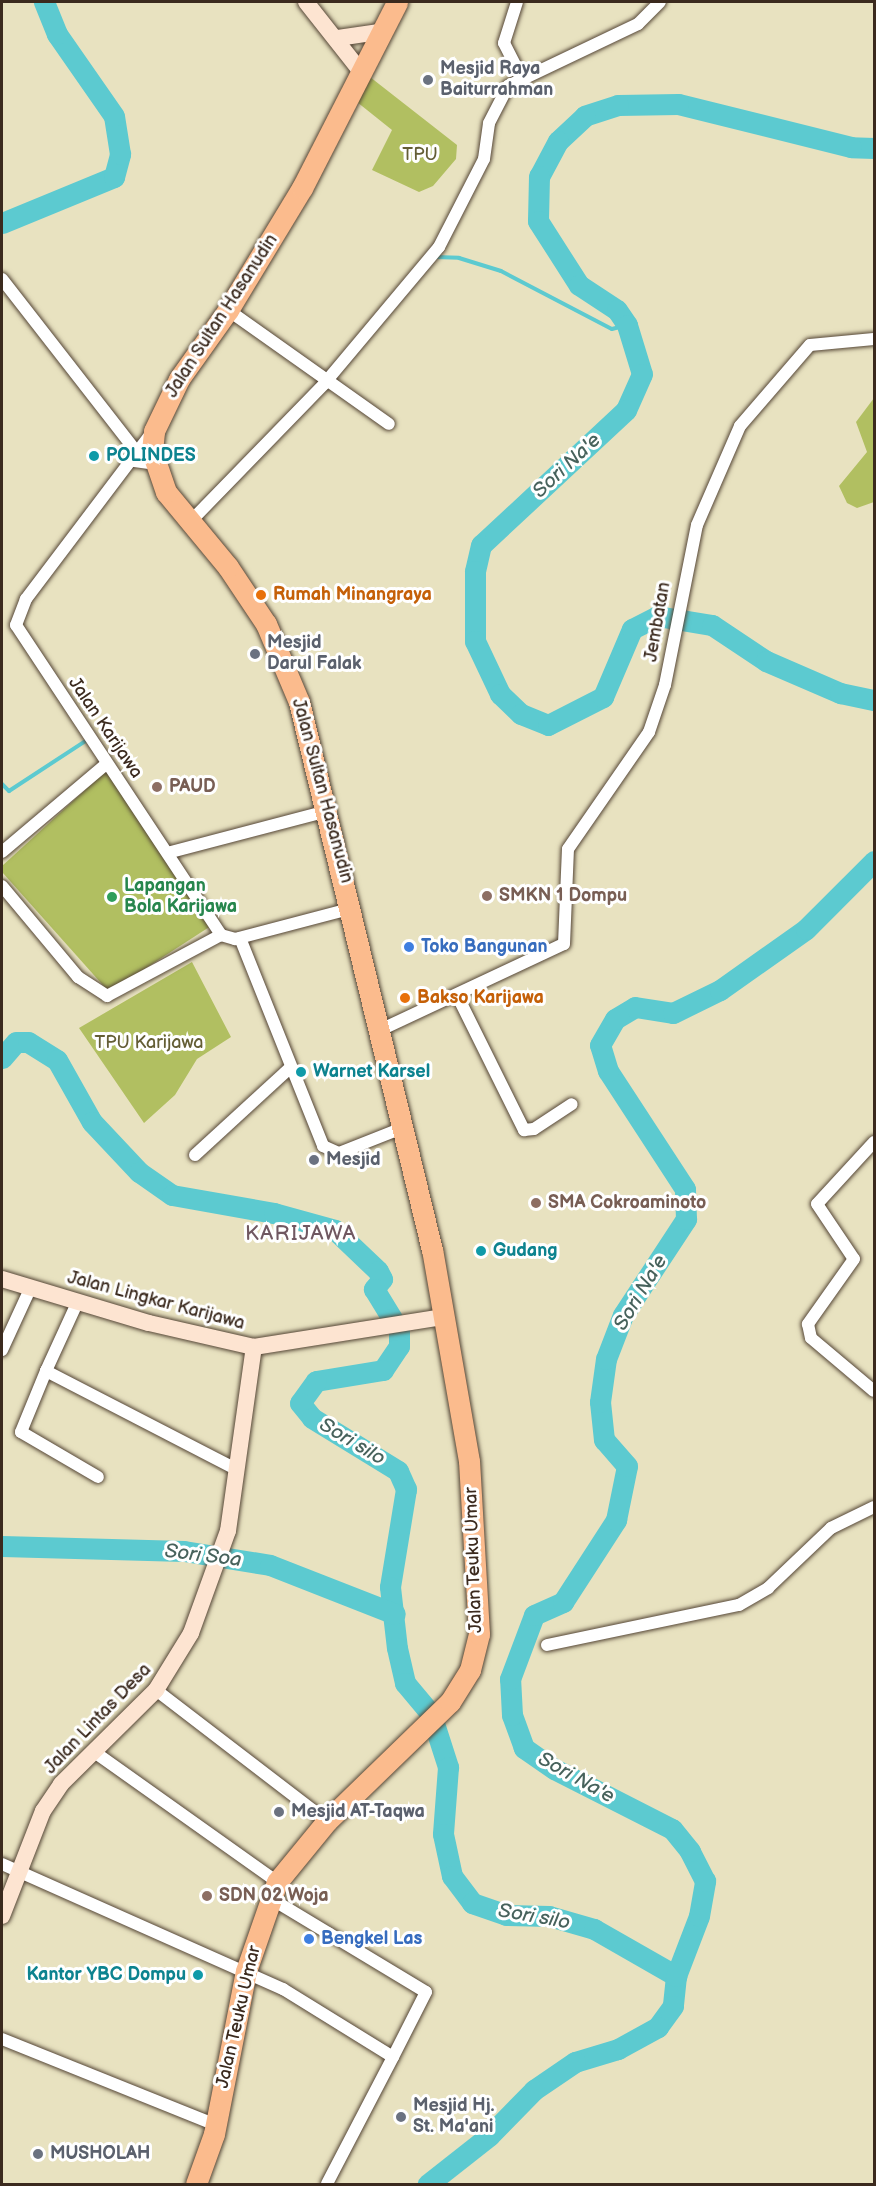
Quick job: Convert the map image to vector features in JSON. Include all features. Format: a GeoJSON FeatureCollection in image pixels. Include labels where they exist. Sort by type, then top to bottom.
{"type":"FeatureCollection","features":[{"type":"Feature","properties":{"kind":"highway","name":"Jalan Sultan Hasanudin"},"geometry":{"type":"LineString","coordinates":[[397,2],[359,69],[302,188],[228,310],[179,379],[154,430],[155,464],[166,492],[243,587],[287,666],[353,908],[378,1031],[444,1317]]}},
{"type":"Feature","properties":{"kind":"highway","name":"Jalan Teuku Umar"},"geometry":{"type":"LineString","coordinates":[[196,2184],[216,2125],[246,1971],[273,1890],[327,1821],[398,1748],[440,1712],[470,1670],[480,1614],[472,1485],[444,1317]]}},
{"type":"Feature","properties":{"kind":"main road"},"geometry":{"type":"LineString","coordinates":[[306,2],[338,38],[359,69]]}},
{"type":"Feature","properties":{"kind":"main road"},"geometry":{"type":"LineString","coordinates":[[338,38],[378,32]]}},
{"type":"Feature","properties":{"kind":"main road","name":"Jalan Lingkar Karijawa"},"geometry":{"type":"LineString","coordinates":[[2,1279],[254,1347],[444,1317]]}},
{"type":"Feature","properties":{"kind":"main road","name":"Jalan Lintas Desa"},"geometry":{"type":"LineString","coordinates":[[2,1916],[9,1867],[43,1811],[93,1751],[156,1690],[180,1654],[213,1581],[228,1531],[254,1347]]}},
{"type":"Feature","properties":{"kind":"street"},"geometry":{"type":"LineString","coordinates":[[517,2],[504,43],[521,76]]}},
{"type":"Feature","properties":{"kind":"street"},"geometry":{"type":"LineString","coordinates":[[189,523],[324,384],[439,247],[484,159],[497,102],[521,76],[619,34],[660,2]]}},
{"type":"Feature","properties":{"kind":"street"},"geometry":{"type":"LineString","coordinates":[[2,279],[135,450]]}},
{"type":"Feature","properties":{"kind":"street"},"geometry":{"type":"LineString","coordinates":[[228,310],[324,384],[389,424]]}},
{"type":"Feature","properties":{"kind":"street","name":"Jembatan"},"geometry":{"type":"LineString","coordinates":[[457,995],[549,954],[566,941],[568,849],[644,744],[665,685],[686,566],[716,474],[740,426],[769,387],[821,340],[874,339]]}},
{"type":"Feature","properties":{"kind":"street"},"geometry":{"type":"LineString","coordinates":[[127,460],[154,430]]}},
{"type":"Feature","properties":{"kind":"street"},"geometry":{"type":"LineString","coordinates":[[127,460],[155,464]]}},
{"type":"Feature","properties":{"kind":"street","name":"Jalan Karijawa"},"geometry":{"type":"LineString","coordinates":[[127,460],[15,620],[106,764],[171,852],[221,935]]}},
{"type":"Feature","properties":{"kind":"street"},"geometry":{"type":"LineString","coordinates":[[2,852],[106,764]]}},
{"type":"Feature","properties":{"kind":"street"},"geometry":{"type":"LineString","coordinates":[[171,852],[327,811]]}},
{"type":"Feature","properties":{"kind":"street"},"geometry":{"type":"LineString","coordinates":[[2,886],[78,977],[107,996],[221,935],[240,938],[353,908]]}},
{"type":"Feature","properties":{"kind":"street"},"geometry":{"type":"LineString","coordinates":[[240,938],[289,1069],[330,1152],[344,1152],[402,1128]]}},
{"type":"Feature","properties":{"kind":"street"},"geometry":{"type":"LineString","coordinates":[[378,1031],[457,995],[524,1130],[534,1130],[572,1104]]}},
{"type":"Feature","properties":{"kind":"street"},"geometry":{"type":"LineString","coordinates":[[195,1155],[289,1069]]}},
{"type":"Feature","properties":{"kind":"street"},"geometry":{"type":"LineString","coordinates":[[874,1142],[816,1204],[854,1259],[808,1323],[811,1338],[874,1391]]}},
{"type":"Feature","properties":{"kind":"street"},"geometry":{"type":"LineString","coordinates":[[2,1350],[31,1287]]}},
{"type":"Feature","properties":{"kind":"street"},"geometry":{"type":"LineString","coordinates":[[78,1301],[21,1432],[98,1477]]}},
{"type":"Feature","properties":{"kind":"street"},"geometry":{"type":"LineString","coordinates":[[46,1371],[238,1470]]}},
{"type":"Feature","properties":{"kind":"street"},"geometry":{"type":"LineString","coordinates":[[547,1645],[739,1605],[768,1588],[831,1527],[874,1508]]}},
{"type":"Feature","properties":{"kind":"street"},"geometry":{"type":"LineString","coordinates":[[156,1690],[327,1821]]}},
{"type":"Feature","properties":{"kind":"street"},"geometry":{"type":"LineString","coordinates":[[93,1751],[273,1890],[426,1992],[327,2184]]}},
{"type":"Feature","properties":{"kind":"street"},"geometry":{"type":"LineString","coordinates":[[9,1867],[246,1971],[325,2011],[393,2056]]}},
{"type":"Feature","properties":{"kind":"street"},"geometry":{"type":"LineString","coordinates":[[2,2039],[216,2125]]}},
{"type":"Feature","properties":{"kind":"green space","name":"TPU"},"geometry":{"type":"Polygon","coordinates":[[[370,77],[457,145],[456,159],[433,186],[419,192],[372,170],[392,130],[357,102],[370,77]]]}},
{"type":"Feature","properties":{"kind":"green space"},"geometry":{"type":"Polygon","coordinates":[[[874,398],[874,502],[857,508],[847,503],[839,486],[867,452],[856,422],[874,398]]]}},
{"type":"Feature","properties":{"kind":"green space","name":"Lapangan Bola Karijawa"},"geometry":{"type":"Polygon","coordinates":[[[107,770],[217,922],[109,992],[2,872],[2,866],[107,770]]]}},
{"type":"Feature","properties":{"kind":"green space","name":"TPU Karijawa"},"geometry":{"type":"Polygon","coordinates":[[[192,962],[231,1037],[197,1059],[175,1095],[144,1123],[79,1028],[192,962]]]}},
{"type":"Feature","properties":{"kind":"waterway"},"geometry":{"type":"LineString","coordinates":[[2,223],[114,177],[120,154],[114,116],[57,34],[44,2]]}},
{"type":"Feature","properties":{"kind":"waterway","name":"Sori Na'e"},"geometry":{"type":"LineString","coordinates":[[874,148],[851,147],[678,104],[618,105],[585,116],[558,141],[539,176],[538,221],[579,285],[617,310],[627,325],[642,374],[626,410],[481,545],[475,571],[475,641],[500,694],[521,714],[548,725],[603,697],[632,629],[657,616],[712,625],[766,661],[840,693],[874,700]]}},
{"type":"Feature","properties":{"kind":"waterway"},"geometry":{"type":"LineString","coordinates":[[435,257],[459,258],[501,271],[612,329],[627,325]]}},
{"type":"Feature","properties":{"kind":"waterway"},"geometry":{"type":"LineString","coordinates":[[2,784],[9,791],[87,740]]}},
{"type":"Feature","properties":{"kind":"waterway","name":"Sori Na'e"},"geometry":{"type":"LineString","coordinates":[[676,1976],[699,1916],[705,1881],[690,1851],[672,1829],[554,1769],[524,1748],[512,1715],[510,1679],[534,1615],[563,1602],[616,1520],[627,1466],[604,1440],[600,1402],[606,1359],[623,1315],[686,1219],[685,1189],[608,1071],[600,1045],[615,1019],[635,1007],[673,1013],[720,990],[806,929],[874,861]]}},
{"type":"Feature","properties":{"kind":"waterway","name":"Sori silo"},"geometry":{"type":"LineString","coordinates":[[2,1058],[16,1042],[28,1042],[57,1060],[92,1122],[139,1172],[172,1195],[274,1213],[335,1230],[378,1271],[382,1279],[374,1289],[399,1330],[399,1346],[383,1370],[316,1381],[300,1403],[312,1418],[398,1471],[406,1489],[390,1587],[397,1648],[405,1683],[431,1714],[448,1767],[443,1834],[452,1876],[472,1903],[506,1915],[549,1916],[594,1929],[676,1976],[673,2006],[658,2027],[618,2049],[575,2062],[534,2090],[489,2136],[428,2184]]}},
{"type":"Feature","properties":{"kind":"waterway","name":"Sori Soa"},"geometry":{"type":"LineString","coordinates":[[2,1546],[184,1551],[270,1565],[395,1614]]}},
{"type":"Feature","properties":{"kind":"place","name":"Mesjid Raya Baiturrahman"},"geometry":{"type":"Point","coordinates":[428,80]}},
{"type":"Feature","properties":{"kind":"place","name":"POLINDES"},"geometry":{"type":"Point","coordinates":[94,456]}},
{"type":"Feature","properties":{"kind":"place","name":"Rumah Minangraya"},"geometry":{"type":"Point","coordinates":[261,595]}},
{"type":"Feature","properties":{"kind":"place","name":"Mesjid Darul Falak"},"geometry":{"type":"Point","coordinates":[255,654]}},
{"type":"Feature","properties":{"kind":"place","name":"PAUD"},"geometry":{"type":"Point","coordinates":[157,787]}},
{"type":"Feature","properties":{"kind":"place","name":"SMKN 1 Dompu"},"geometry":{"type":"Point","coordinates":[487,896]}},
{"type":"Feature","properties":{"kind":"place","name":"Lapangan Bola Karijawa"},"geometry":{"type":"Point","coordinates":[112,897]}},
{"type":"Feature","properties":{"kind":"place","name":"Toko Bangunan"},"geometry":{"type":"Point","coordinates":[409,947]}},
{"type":"Feature","properties":{"kind":"place","name":"Bakso Karijawa"},"geometry":{"type":"Point","coordinates":[405,998]}},
{"type":"Feature","properties":{"kind":"place","name":"Warnet Karsel"},"geometry":{"type":"Point","coordinates":[301,1072]}},
{"type":"Feature","properties":{"kind":"place","name":"Mesjid"},"geometry":{"type":"Point","coordinates":[314,1160]}},
{"type":"Feature","properties":{"kind":"place","name":"SMA Cokroaminoto"},"geometry":{"type":"Point","coordinates":[536,1203]}},
{"type":"Feature","properties":{"kind":"place","name":"Gudang"},"geometry":{"type":"Point","coordinates":[481,1251]}},
{"type":"Feature","properties":{"kind":"place","name":"Mesjid AT-Taqwa"},"geometry":{"type":"Point","coordinates":[279,1812]}},
{"type":"Feature","properties":{"kind":"place","name":"SDN 02 Woja"},"geometry":{"type":"Point","coordinates":[207,1896]}},
{"type":"Feature","properties":{"kind":"place","name":"Bengkel Las"},"geometry":{"type":"Point","coordinates":[309,1939]}},
{"type":"Feature","properties":{"kind":"place","name":"Kantor YBC Dompu"},"geometry":{"type":"Point","coordinates":[198,1975]}},
{"type":"Feature","properties":{"kind":"place","name":"Mesjid Hj. St. Ma'ani"},"geometry":{"type":"Point","coordinates":[401,2117]}},
{"type":"Feature","properties":{"kind":"place","name":"MUSHOLAH"},"geometry":{"type":"Point","coordinates":[38,2154]}},
{"type":"Feature","properties":{"kind":"district","name":"KARIJAWA"},"geometry":{"type":"Point","coordinates":[301,1234]}}]}
